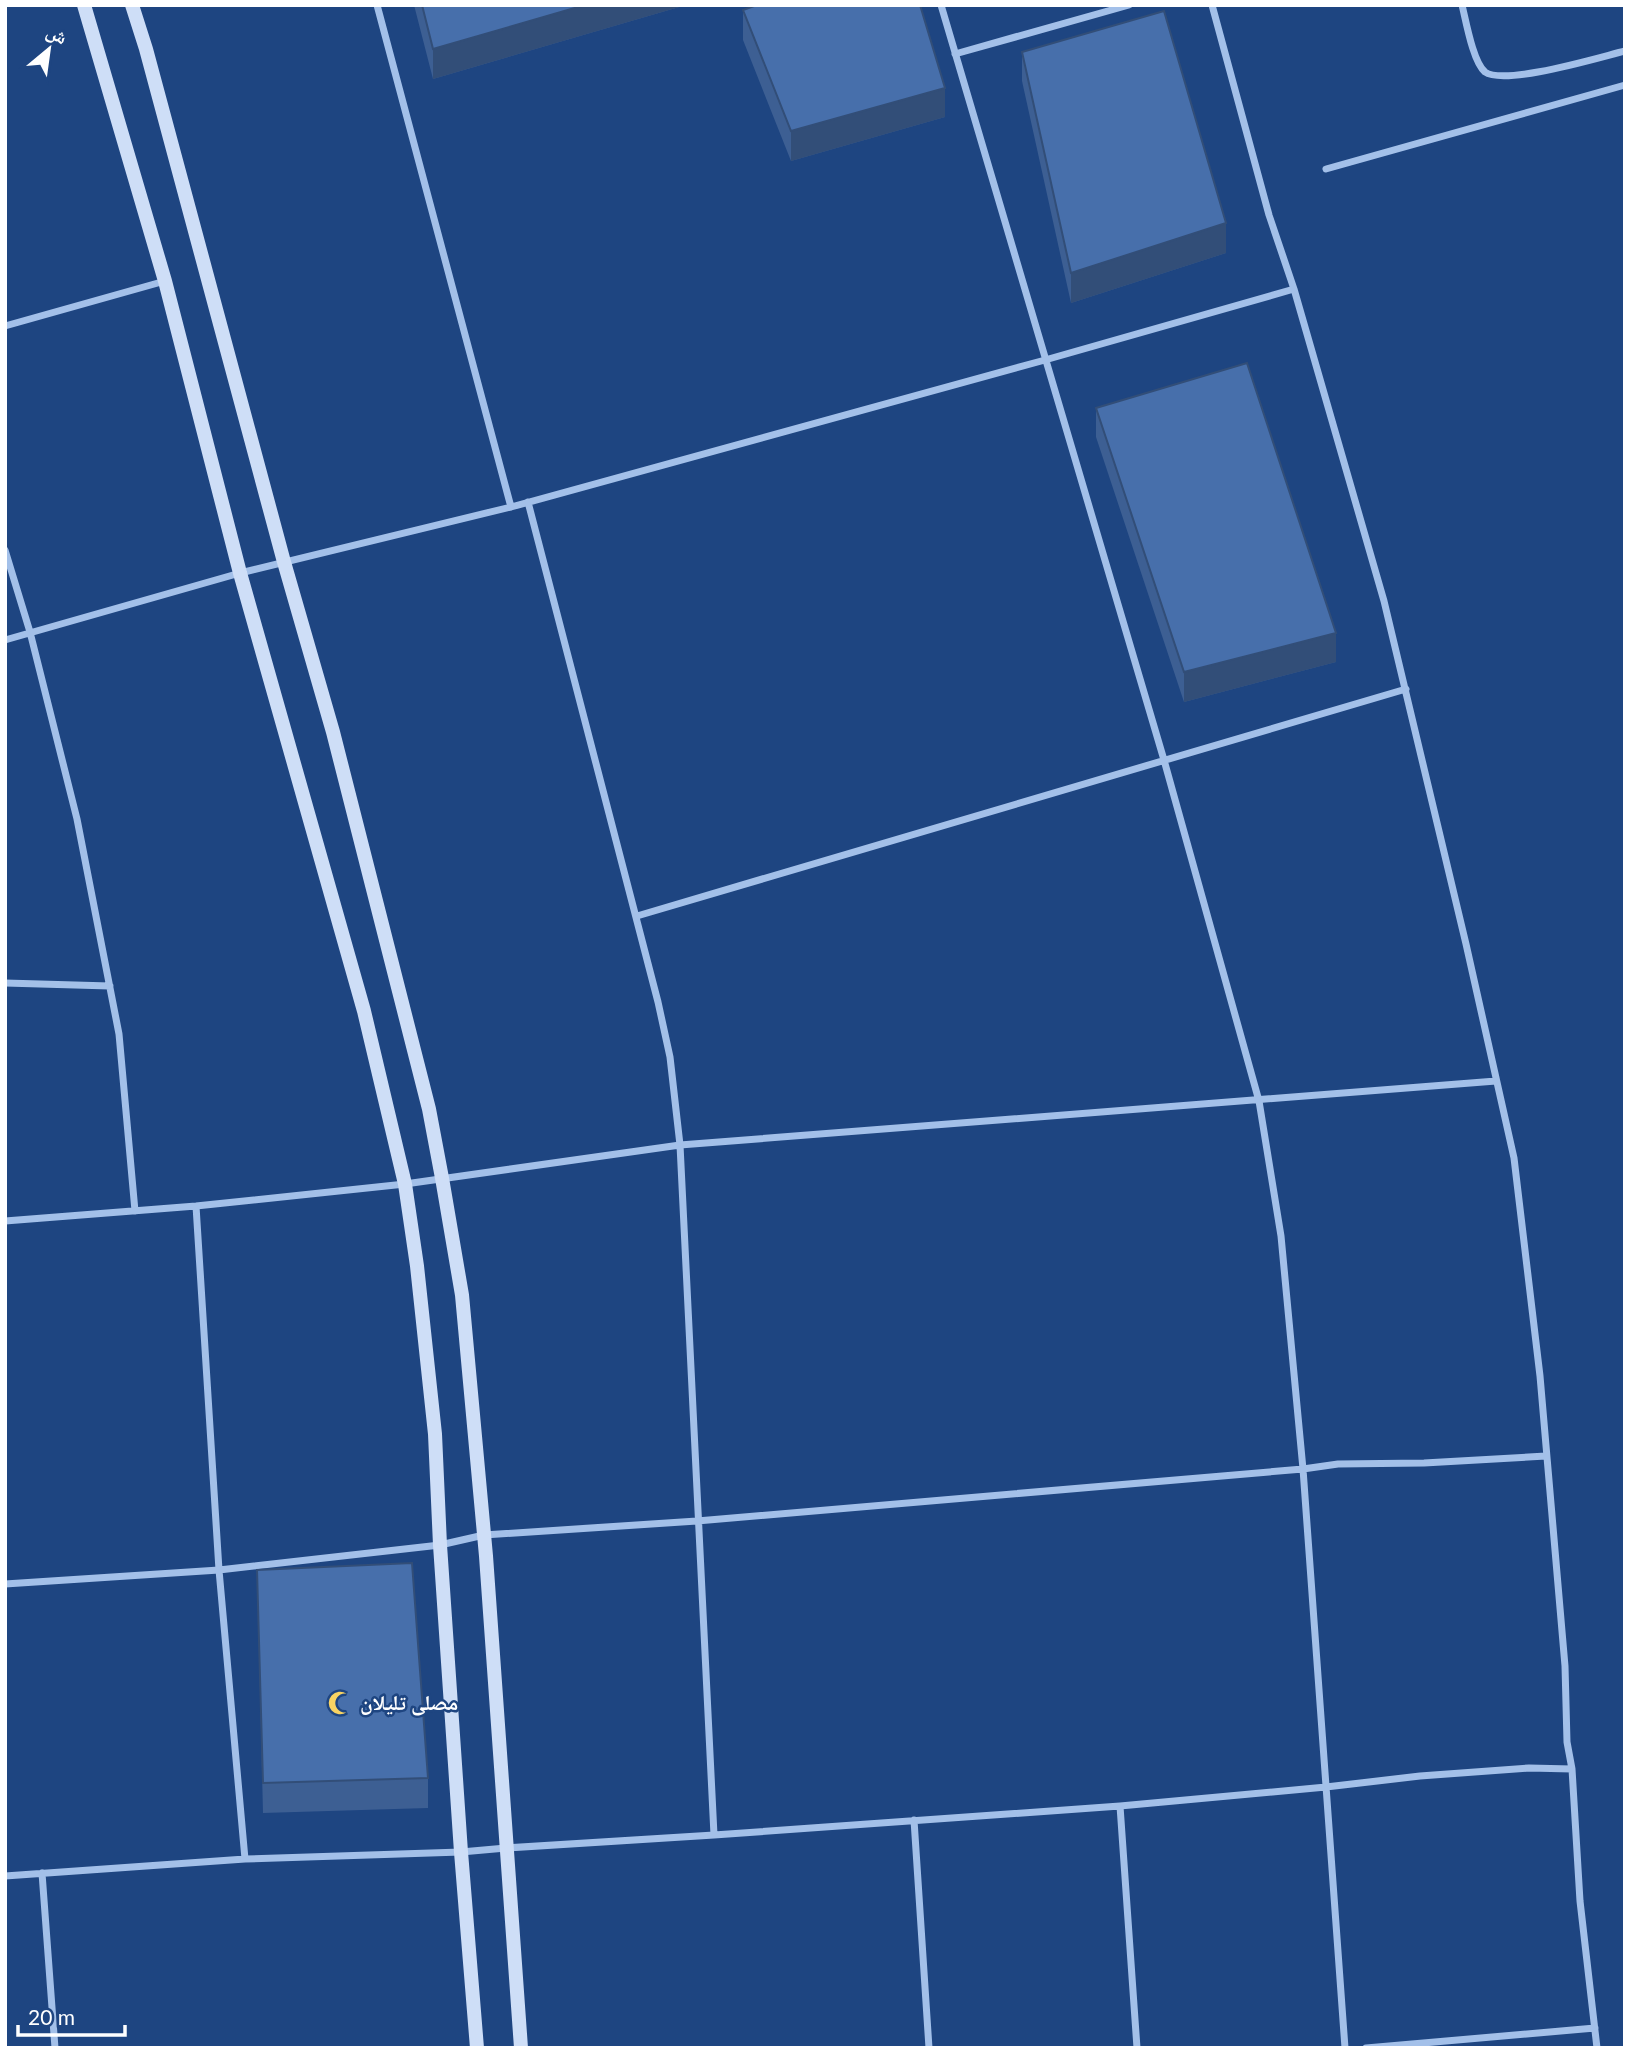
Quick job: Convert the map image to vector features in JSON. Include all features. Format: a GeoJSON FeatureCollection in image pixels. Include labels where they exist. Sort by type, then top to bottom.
{"type":"FeatureCollection","features":[{"type":"Feature","properties":{"kind":"main road"},"geometry":{"type":"LineString","coordinates":[[84,5],[165,282],[240,573],[364,1010],[405,1184],[417,1266],[435,1434],[440,1545],[477,2048]]}},
{"type":"Feature","properties":{"kind":"main road"},"geometry":{"type":"LineString","coordinates":[[132,5],[337,746],[429,1109],[462,1295],[484,1535],[521,2048]]}},
{"type":"Feature","properties":{"kind":"street"},"geometry":{"type":"LineString","coordinates":[[377,5],[511,507]]}},
{"type":"Feature","properties":{"kind":"street"},"geometry":{"type":"LineString","coordinates":[[941,5],[1164,761],[1259,1101],[1281,1236],[1303,1469],[1345,2048]]}},
{"type":"Feature","properties":{"kind":"street"},"geometry":{"type":"LineString","coordinates":[[955,54],[1129,5]]}},
{"type":"Feature","properties":{"kind":"street"},"geometry":{"type":"LineString","coordinates":[[1212,5],[1269,215],[1294,289],[1384,601],[1514,1158],[1540,1376],[1565,1666],[1567,1742],[1572,1769],[1580,1901],[1597,2048]]}},
{"type":"Feature","properties":{"kind":"street"},"geometry":{"type":"LineString","coordinates":[[1462,5],[1478,62],[1485,71],[1493,75],[1513,75],[1559,68],[1625,51]]}},
{"type":"Feature","properties":{"kind":"street"},"geometry":{"type":"LineString","coordinates":[[1326,169],[1625,85]]}},
{"type":"Feature","properties":{"kind":"street"},"geometry":{"type":"LineString","coordinates":[[5,327],[165,282]]}},
{"type":"Feature","properties":{"kind":"street"},"geometry":{"type":"LineString","coordinates":[[5,640],[240,573],[511,507],[1294,289]]}},
{"type":"Feature","properties":{"kind":"street"},"geometry":{"type":"LineString","coordinates":[[528,502],[637,916],[670,1057],[680,1145],[714,1835]]}},
{"type":"Feature","properties":{"kind":"street"},"geometry":{"type":"LineString","coordinates":[[5,550],[30,632],[77,819],[110,986],[119,1034],[135,1211]]}},
{"type":"Feature","properties":{"kind":"street"},"geometry":{"type":"LineString","coordinates":[[637,916],[1406,689]]}},
{"type":"Feature","properties":{"kind":"street"},"geometry":{"type":"LineString","coordinates":[[5,983],[110,986]]}},
{"type":"Feature","properties":{"kind":"street"},"geometry":{"type":"LineString","coordinates":[[5,1221],[196,1206],[405,1184],[680,1145],[1496,1081]]}},
{"type":"Feature","properties":{"kind":"street"},"geometry":{"type":"LineString","coordinates":[[196,1206],[219,1570],[245,1859]]}},
{"type":"Feature","properties":{"kind":"street"},"geometry":{"type":"LineString","coordinates":[[5,1584],[219,1570],[440,1545],[484,1535],[697,1521],[1338,1464],[1546,1455]]}},
{"type":"Feature","properties":{"kind":"street"},"geometry":{"type":"LineString","coordinates":[[5,1876],[245,1859],[461,1852],[714,1835],[1120,1806],[1420,1776],[1529,1768],[1572,1769]]}},
{"type":"Feature","properties":{"kind":"street"},"geometry":{"type":"LineString","coordinates":[[1120,1806],[1137,2048]]}},
{"type":"Feature","properties":{"kind":"street"},"geometry":{"type":"LineString","coordinates":[[914,1821],[929,2048]]}},
{"type":"Feature","properties":{"kind":"street"},"geometry":{"type":"LineString","coordinates":[[42,1873],[55,2048]]}},
{"type":"Feature","properties":{"kind":"street"},"geometry":{"type":"LineString","coordinates":[[1366,2048],[1595,2028]]}},
{"type":"Feature","properties":{"kind":"building"},"geometry":{"type":"Polygon","coordinates":[[[422,5],[585,5],[433,49],[422,5]]]}},
{"type":"Feature","properties":{"kind":"building"},"geometry":{"type":"Polygon","coordinates":[[[757,5],[920,5],[945,88],[791,131],[743,10],[757,5]]]}},
{"type":"Feature","properties":{"kind":"building"},"geometry":{"type":"Polygon","coordinates":[[[1164,11],[1226,223],[1071,273],[1022,52],[1164,11]]]}},
{"type":"Feature","properties":{"kind":"building"},"geometry":{"type":"Polygon","coordinates":[[[1247,363],[1336,633],[1184,672],[1096,408],[1247,363]]]}},
{"type":"Feature","properties":{"kind":"building","name":"مصلى تليلان"},"geometry":{"type":"Polygon","coordinates":[[[412,1563],[428,1778],[263,1783],[257,1570],[412,1563]]]}},
{"type":"Feature","properties":{"kind":"place","name":"مصلى تليلان"},"geometry":{"type":"Point","coordinates":[340,1703]}}]}
